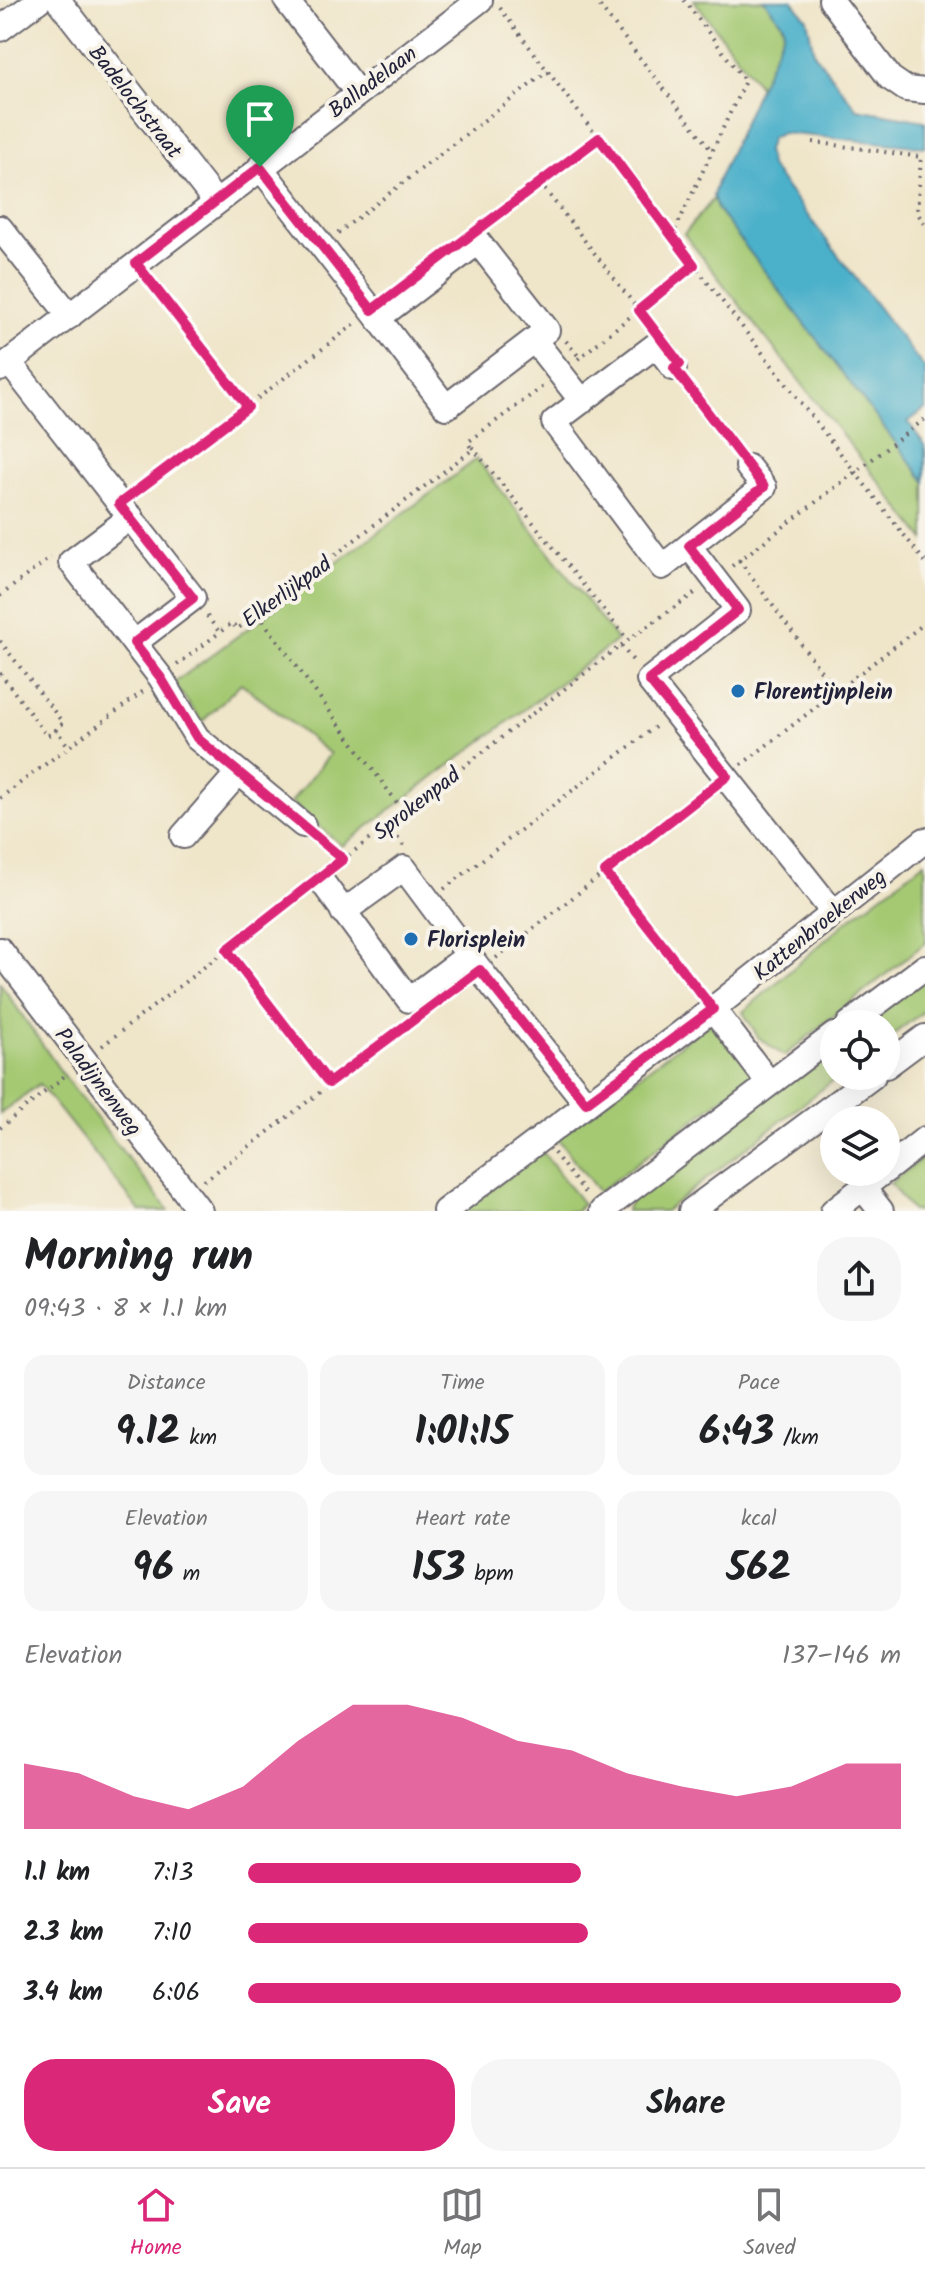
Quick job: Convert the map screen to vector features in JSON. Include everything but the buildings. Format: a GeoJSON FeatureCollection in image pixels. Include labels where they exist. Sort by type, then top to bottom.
{"type":"FeatureCollection","features":[{"type":"Feature","properties":{"kind":"street"},"geometry":{"type":"LineString","coordinates":[[0,29],[39,0]]}},
{"type":"Feature","properties":{"kind":"street","name":"Badelochstraat"},"geometry":{"type":"LineString","coordinates":[[58,0],[215,201]]}},
{"type":"Feature","properties":{"kind":"street"},"geometry":{"type":"LineString","coordinates":[[286,0],[357,92]]}},
{"type":"Feature","properties":{"kind":"street","name":"Balladelaan"},"geometry":{"type":"LineString","coordinates":[[4,365],[480,0]]}},
{"type":"Feature","properties":{"kind":"street"},"geometry":{"type":"LineString","coordinates":[[831,0],[890,78],[906,89],[925,91]]}},
{"type":"Feature","properties":{"kind":"street"},"geometry":{"type":"LineString","coordinates":[[260,167],[446,407],[547,330],[478,242],[375,314]]}},
{"type":"Feature","properties":{"kind":"street"},"geometry":{"type":"LineString","coordinates":[[0,228],[70,316]]}},
{"type":"Feature","properties":{"kind":"street"},"geometry":{"type":"LineString","coordinates":[[534,340],[582,401]]}},
{"type":"Feature","properties":{"kind":"street"},"geometry":{"type":"LineString","coordinates":[[674,368],[656,345],[554,422],[662,567],[764,487],[748,467]]}},
{"type":"Feature","properties":{"kind":"street"},"geometry":{"type":"LineString","coordinates":[[4,365],[125,510],[193,598],[134,643]]}},
{"type":"Feature","properties":{"kind":"street"},"geometry":{"type":"LineString","coordinates":[[125,510],[71,562],[161,678],[197,738],[303,825]]}},
{"type":"Feature","properties":{"kind":"street"},"geometry":{"type":"LineString","coordinates":[[689,546],[738,610],[649,680],[833,912]]}},
{"type":"Feature","properties":{"kind":"street"},"geometry":{"type":"LineString","coordinates":[[183,836],[238,773]]}},
{"type":"Feature","properties":{"kind":"street","name":"Kattenbroekerweg"},"geometry":{"type":"LineString","coordinates":[[445,1211],[713,1009],[925,840]]}},
{"type":"Feature","properties":{"kind":"street"},"geometry":{"type":"LineString","coordinates":[[343,912],[404,868],[586,1103]]}},
{"type":"Feature","properties":{"kind":"street"},"geometry":{"type":"LineString","coordinates":[[320,880],[409,1000],[475,962]]}},
{"type":"Feature","properties":{"kind":"street","name":"Paladijnenweg"},"geometry":{"type":"LineString","coordinates":[[0,950],[193,1203]]}},
{"type":"Feature","properties":{"kind":"street"},"geometry":{"type":"LineString","coordinates":[[868,1010],[925,967]]}},
{"type":"Feature","properties":{"kind":"street"},"geometry":{"type":"LineString","coordinates":[[713,1009],[769,1083]]}},
{"type":"Feature","properties":{"kind":"street"},"geometry":{"type":"LineString","coordinates":[[900,1056],[925,1039]]}},
{"type":"Feature","properties":{"kind":"street"},"geometry":{"type":"LineString","coordinates":[[596,1205],[820,1045]]}},
{"type":"Feature","properties":{"kind":"street"},"geometry":{"type":"LineString","coordinates":[[691,1211],[854,1090]]}},
{"type":"Feature","properties":{"kind":"street"},"geometry":{"type":"LineString","coordinates":[[900,1159],[925,1139]]}},
{"type":"Feature","properties":{"kind":"street"},"geometry":{"type":"LineString","coordinates":[[833,1211],[866,1186]]}},
{"type":"Feature","properties":{"kind":"street"},"geometry":{"type":"LineString","coordinates":[[863,1188],[881,1211]]}},
{"type":"Feature","properties":{"kind":"path"},"geometry":{"type":"LineString","coordinates":[[493,0],[672,237],[925,562]]}},
{"type":"Feature","properties":{"kind":"path"},"geometry":{"type":"LineString","coordinates":[[595,0],[711,150]]}},
{"type":"Feature","properties":{"kind":"path"},"geometry":{"type":"LineString","coordinates":[[672,237],[745,81],[684,0]]}},
{"type":"Feature","properties":{"kind":"path"},"geometry":{"type":"LineString","coordinates":[[321,246],[548,71]]}},
{"type":"Feature","properties":{"kind":"path"},"geometry":{"type":"LineString","coordinates":[[484,226],[599,138]]}},
{"type":"Feature","properties":{"kind":"path"},"geometry":{"type":"LineString","coordinates":[[813,142],[921,157],[917,212],[925,225]]}},
{"type":"Feature","properties":{"kind":"path"},"geometry":{"type":"LineString","coordinates":[[540,183],[655,331]]}},
{"type":"Feature","properties":{"kind":"path"},"geometry":{"type":"LineString","coordinates":[[136,263],[248,407]]}},
{"type":"Feature","properties":{"kind":"path","name":"Elkerlijkpad"},"geometry":{"type":"LineString","coordinates":[[0,798],[232,623],[237,629],[258,614],[472,450],[468,442],[560,374],[694,265]]}},
{"type":"Feature","properties":{"kind":"path"},"geometry":{"type":"LineString","coordinates":[[125,510],[248,407],[375,314]]}},
{"type":"Feature","properties":{"kind":"path"},"geometry":{"type":"LineString","coordinates":[[674,368],[748,467]]}},
{"type":"Feature","properties":{"kind":"path","name":"Sprokenpad"},"geometry":{"type":"LineString","coordinates":[[0,1128],[37,1096],[628,640],[714,579],[925,419]]}},
{"type":"Feature","properties":{"kind":"path"},"geometry":{"type":"LineString","coordinates":[[468,442],[628,640]]}},
{"type":"Feature","properties":{"kind":"path"},"geometry":{"type":"LineString","coordinates":[[0,596],[62,549]]}},
{"type":"Feature","properties":{"kind":"path"},"geometry":{"type":"LineString","coordinates":[[739,560],[836,691]]}},
{"type":"Feature","properties":{"kind":"path"},"geometry":{"type":"LineString","coordinates":[[258,614],[404,812]]}},
{"type":"Feature","properties":{"kind":"path"},"geometry":{"type":"LineString","coordinates":[[475,962],[605,872],[925,623]]}},
{"type":"Feature","properties":{"kind":"path"},"geometry":{"type":"LineString","coordinates":[[0,641],[63,723],[47,736],[0,673]]}},
{"type":"Feature","properties":{"kind":"path"},"geometry":{"type":"LineString","coordinates":[[817,695],[823,700]]}},
{"type":"Feature","properties":{"kind":"path"},"geometry":{"type":"LineString","coordinates":[[439,893],[674,712]]}},
{"type":"Feature","properties":{"kind":"path"},"geometry":{"type":"LineString","coordinates":[[56,730],[69,747]]}},
{"type":"Feature","properties":{"kind":"path"},"geometry":{"type":"LineString","coordinates":[[303,825],[343,859]]}},
{"type":"Feature","properties":{"kind":"path"},"geometry":{"type":"LineString","coordinates":[[605,872],[713,1009]]}},
{"type":"Feature","properties":{"kind":"path"},"geometry":{"type":"LineString","coordinates":[[227,950],[329,1083]]}},
{"type":"Feature","properties":{"kind":"path"},"geometry":{"type":"LineString","coordinates":[[193,1203],[329,1083],[424,1013]]}},
{"type":"Feature","properties":{"kind":"path"},"geometry":{"type":"LineString","coordinates":[[543,1139],[596,1205]]}},
{"type":"Feature","properties":{"kind":"green space"},"geometry":{"type":"Polygon","coordinates":[[[694,0],[764,0],[777,16],[783,27],[782,40],[760,87],[694,0]]]}},
{"type":"Feature","properties":{"kind":"green space"},"geometry":{"type":"Polygon","coordinates":[[[714,198],[717,209],[925,481],[925,540],[684,234],[714,198]]]}},
{"type":"Feature","properties":{"kind":"green space"},"geometry":{"type":"Polygon","coordinates":[[[477,459],[617,640],[342,846],[291,802],[330,754],[241,683],[202,722],[174,683],[477,459]]]}},
{"type":"Feature","properties":{"kind":"green space"},"geometry":{"type":"Polygon","coordinates":[[[925,862],[925,943],[841,1010],[820,1010],[820,1027],[784,1056],[758,1037],[743,1012],[847,921],[925,862]]]}},
{"type":"Feature","properties":{"kind":"green space"},"geometry":{"type":"Polygon","coordinates":[[[925,973],[925,1010],[900,1029],[900,1010],[877,1010],[925,973]]]}},
{"type":"Feature","properties":{"kind":"green space"},"geometry":{"type":"Polygon","coordinates":[[[0,983],[66,1079],[169,1211],[140,1211],[39,1084],[0,1114],[0,983]]]}},
{"type":"Feature","properties":{"kind":"green space"},"geometry":{"type":"Polygon","coordinates":[[[718,1016],[757,1072],[599,1192],[557,1138],[718,1016]]]}},
{"type":"Feature","properties":{"kind":"green space"},"geometry":{"type":"Polygon","coordinates":[[[820,1054],[821,1090],[665,1211],[626,1211],[632,1198],[820,1054]]]}},
{"type":"Feature","properties":{"kind":"green space"},"geometry":{"type":"Polygon","coordinates":[[[541,1150],[583,1204],[575,1211],[461,1211],[541,1150]]]}},
{"type":"Feature","properties":{"kind":"green space"},"geometry":{"type":"Polygon","coordinates":[[[925,1156],[925,1211],[912,1211],[892,1186],[900,1186],[900,1175],[925,1156]]]}},
{"type":"Feature","properties":{"kind":"water"},"geometry":{"type":"Polygon","coordinates":[[[764,0],[792,0],[807,19],[814,53],[857,109],[925,121],[925,147],[782,133],[771,138],[767,150],[770,166],[925,369],[925,409],[908,422],[925,445],[925,481],[717,209],[713,196],[717,182],[784,32],[783,24],[764,0]]]}},
{"type":"Feature","properties":{"kind":"place","name":"Florentijnplein"},"geometry":{"type":"Point","coordinates":[738,691]}},
{"type":"Feature","properties":{"kind":"place","name":"Florisplein"},"geometry":{"type":"Point","coordinates":[411,939]}},
{"type":"Feature","properties":{"kind":"route"},"geometry":{"type":"LineString","coordinates":[[599,138],[694,265],[639,310],[680,364],[674,368],[764,487],[689,546],[738,610],[649,680],[727,776],[605,872],[713,1009],[586,1103],[480,970],[329,1083],[227,950],[343,859],[197,738],[161,678],[134,643],[193,598],[119,504],[248,407],[136,263],[260,167],[372,310],[599,138]]}}]}
